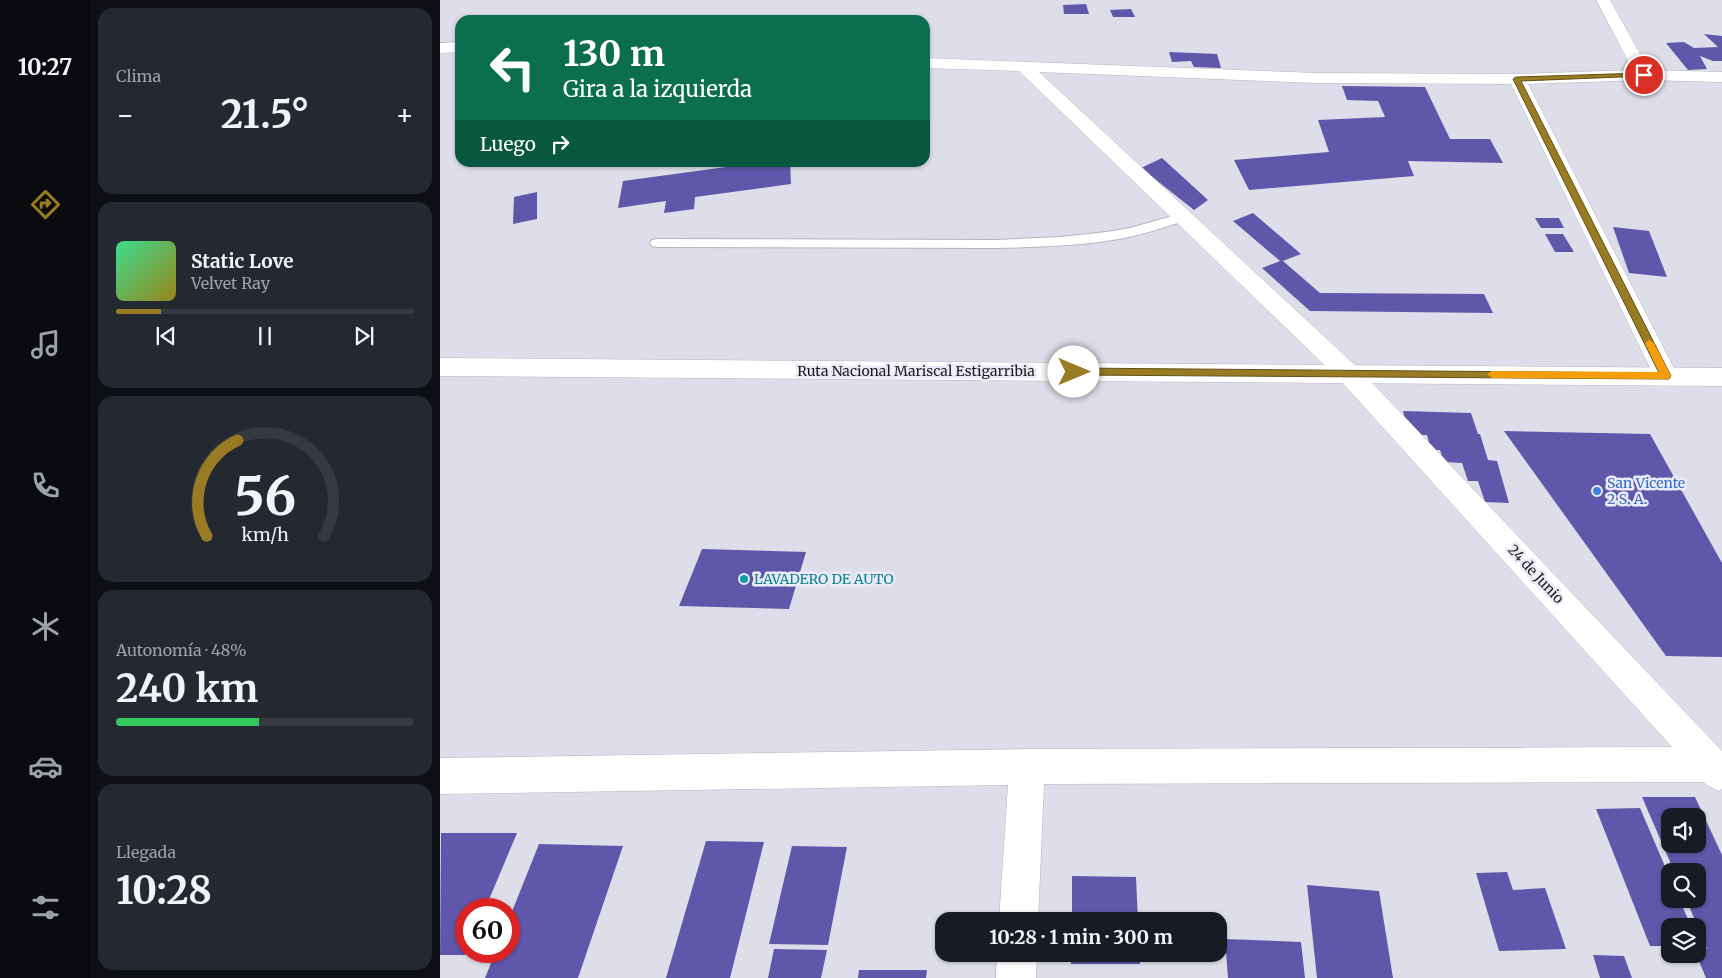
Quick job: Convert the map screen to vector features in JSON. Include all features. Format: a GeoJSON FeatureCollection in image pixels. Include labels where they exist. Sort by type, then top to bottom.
{"type":"FeatureCollection","features":[{"type":"Feature","properties":{"kind":"street"},"geometry":{"type":"LineString","coordinates":[[1603,0],[1644,75]]}},
{"type":"Feature","properties":{"kind":"street"},"geometry":{"type":"LineString","coordinates":[[440,48],[455,47]]}},
{"type":"Feature","properties":{"kind":"street"},"geometry":{"type":"LineString","coordinates":[[930,63],[1316,78],[1516,79],[1644,75],[1722,77]]}},
{"type":"Feature","properties":{"kind":"street","name":"24 de Junio"},"geometry":{"type":"LineString","coordinates":[[1024,67],[1348,373],[1717,770]]}},
{"type":"Feature","properties":{"kind":"street"},"geometry":{"type":"LineString","coordinates":[[1516,79],[1666,376]]}},
{"type":"Feature","properties":{"kind":"street","name":"Ruta Nacional Mariscal Estigarribia"},"geometry":{"type":"LineString","coordinates":[[440,367],[1722,376]]}},
{"type":"Feature","properties":{"kind":"street"},"geometry":{"type":"LineString","coordinates":[[1019,912],[1027,767]]}},
{"type":"Feature","properties":{"kind":"street"},"geometry":{"type":"LineString","coordinates":[[440,776],[1027,767],[1717,770]]}},
{"type":"Feature","properties":{"kind":"street"},"geometry":{"type":"LineString","coordinates":[[1016,978],[1017,962]]}},
{"type":"Feature","properties":{"kind":"lane"},"geometry":{"type":"LineString","coordinates":[[657,243],[1037,243],[1125,233],[1183,217]]}},
{"type":"Feature","properties":{"kind":"building"},"geometry":{"type":"Polygon","coordinates":[[[1086,4],[1089,14],[1064,14],[1063,5],[1086,4]]]}},
{"type":"Feature","properties":{"kind":"building"},"geometry":{"type":"Polygon","coordinates":[[[1131,9],[1135,17],[1113,17],[1110,10],[1131,9]]]}},
{"type":"Feature","properties":{"kind":"building"},"geometry":{"type":"Polygon","coordinates":[[[1704,34],[1722,36],[1722,61],[1713,61],[1700,56],[1707,69],[1688,70],[1666,43],[1684,42],[1694,48],[1718,47],[1704,34]]]}},
{"type":"Feature","properties":{"kind":"building"},"geometry":{"type":"Polygon","coordinates":[[[1169,52],[1217,54],[1221,68],[1194,67],[1191,61],[1172,62],[1169,52]]]}},
{"type":"Feature","properties":{"kind":"building"},"geometry":{"type":"Polygon","coordinates":[[[1342,86],[1425,87],[1450,139],[1490,139],[1503,163],[1408,161],[1414,176],[1249,190],[1234,160],[1329,152],[1318,120],[1385,117],[1378,101],[1347,100],[1342,86]]]}},
{"type":"Feature","properties":{"kind":"building"},"geometry":{"type":"Polygon","coordinates":[[[1162,158],[1208,200],[1194,210],[1141,168],[1162,158]]]}},
{"type":"Feature","properties":{"kind":"building"},"geometry":{"type":"Polygon","coordinates":[[[726,167],[790,167],[791,184],[695,197],[694,209],[664,213],[666,201],[618,208],[623,181],[726,167]]]}},
{"type":"Feature","properties":{"kind":"building"},"geometry":{"type":"Polygon","coordinates":[[[537,192],[537,219],[513,224],[514,197],[537,192]]]}},
{"type":"Feature","properties":{"kind":"building"},"geometry":{"type":"Polygon","coordinates":[[[1253,213],[1301,254],[1283,261],[1320,293],[1484,294],[1493,313],[1310,311],[1262,268],[1280,261],[1233,221],[1253,213]]]}},
{"type":"Feature","properties":{"kind":"building"},"geometry":{"type":"Polygon","coordinates":[[[1535,218],[1559,218],[1564,228],[1541,228],[1535,218]]]}},
{"type":"Feature","properties":{"kind":"building"},"geometry":{"type":"Polygon","coordinates":[[[1613,227],[1649,231],[1667,277],[1629,273],[1613,227]]]}},
{"type":"Feature","properties":{"kind":"building"},"geometry":{"type":"Polygon","coordinates":[[[1545,234],[1563,234],[1574,252],[1555,252],[1545,234]]]}},
{"type":"Feature","properties":{"kind":"building"},"geometry":{"type":"Polygon","coordinates":[[[1403,411],[1471,413],[1488,460],[1497,461],[1509,503],[1485,502],[1478,481],[1468,481],[1462,463],[1444,462],[1440,450],[1431,450],[1427,435],[1409,435],[1403,411]]]}},
{"type":"Feature","properties":{"kind":"building"},"geometry":{"type":"Polygon","coordinates":[[[1504,431],[1650,434],[1722,563],[1722,657],[1666,656],[1504,431]]]}},
{"type":"Feature","properties":{"kind":"building","name":"LAVADERO DE AUTO"},"geometry":{"type":"Polygon","coordinates":[[[702,549],[806,552],[789,609],[679,606],[702,549]]]}},
{"type":"Feature","properties":{"kind":"building"},"geometry":{"type":"Polygon","coordinates":[[[1642,797],[1695,797],[1700,808],[1661,808],[1661,841],[1642,797]]]}},
{"type":"Feature","properties":{"kind":"building"},"geometry":{"type":"Polygon","coordinates":[[[1640,808],[1664,863],[1661,863],[1661,908],[1683,908],[1687,918],[1661,918],[1661,946],[1650,946],[1596,809],[1640,808]]]}},
{"type":"Feature","properties":{"kind":"building"},"geometry":{"type":"Polygon","coordinates":[[[1706,821],[1722,855],[1722,978],[1706,978],[1700,963],[1706,963],[1706,918],[1694,918],[1690,908],[1706,908],[1706,863],[1671,863],[1666,853],[1706,853],[1706,821]]]}},
{"type":"Feature","properties":{"kind":"building"},"geometry":{"type":"Polygon","coordinates":[[[441,833],[517,833],[490,898],[455,898],[455,955],[440,955],[441,833]]]}},
{"type":"Feature","properties":{"kind":"building"},"geometry":{"type":"Polygon","coordinates":[[[706,841],[764,842],[730,978],[666,978],[706,841]]]}},
{"type":"Feature","properties":{"kind":"building"},"geometry":{"type":"Polygon","coordinates":[[[539,844],[623,846],[578,978],[485,978],[491,963],[520,963],[520,898],[517,898],[539,844]]]}},
{"type":"Feature","properties":{"kind":"building"},"geometry":{"type":"Polygon","coordinates":[[[792,846],[847,847],[828,945],[769,944],[792,846]]]}},
{"type":"Feature","properties":{"kind":"building"},"geometry":{"type":"Polygon","coordinates":[[[1507,872],[1513,890],[1545,888],[1566,949],[1499,951],[1476,873],[1507,872]]]}},
{"type":"Feature","properties":{"kind":"building"},"geometry":{"type":"Polygon","coordinates":[[[1072,876],[1136,877],[1138,912],[1072,912],[1072,876]]]}},
{"type":"Feature","properties":{"kind":"building"},"geometry":{"type":"Polygon","coordinates":[[[1307,885],[1379,891],[1393,978],[1317,978],[1307,885]]]}},
{"type":"Feature","properties":{"kind":"building"},"geometry":{"type":"Polygon","coordinates":[[[1227,939],[1301,942],[1305,978],[1228,978],[1227,939]]]}},
{"type":"Feature","properties":{"kind":"building"},"geometry":{"type":"Polygon","coordinates":[[[774,949],[827,950],[821,978],[768,978],[774,949]]]}},
{"type":"Feature","properties":{"kind":"building"},"geometry":{"type":"Polygon","coordinates":[[[1593,955],[1624,956],[1632,978],[1600,978],[1593,955]]]}},
{"type":"Feature","properties":{"kind":"building"},"geometry":{"type":"Polygon","coordinates":[[[1071,962],[1140,962],[1140,964],[1071,964],[1071,962]]]}},
{"type":"Feature","properties":{"kind":"building"},"geometry":{"type":"Polygon","coordinates":[[[859,970],[927,970],[926,978],[858,978],[859,970]]]}},
{"type":"Feature","properties":{"kind":"slow traffic"},"geometry":{"type":"LineString","coordinates":[[1492,374],[1666,376],[1649,343]]}},
{"type":"Feature","properties":{"kind":"place","name":"San Vicente 2 S. A."},"geometry":{"type":"Point","coordinates":[1597,491]}},
{"type":"Feature","properties":{"kind":"place","name":"LAVADERO DE AUTO"},"geometry":{"type":"Point","coordinates":[744,579]}},
{"type":"Feature","properties":{"kind":"route"},"geometry":{"type":"LineString","coordinates":[[1074,372],[1666,376],[1516,79],[1644,75]]}}]}
